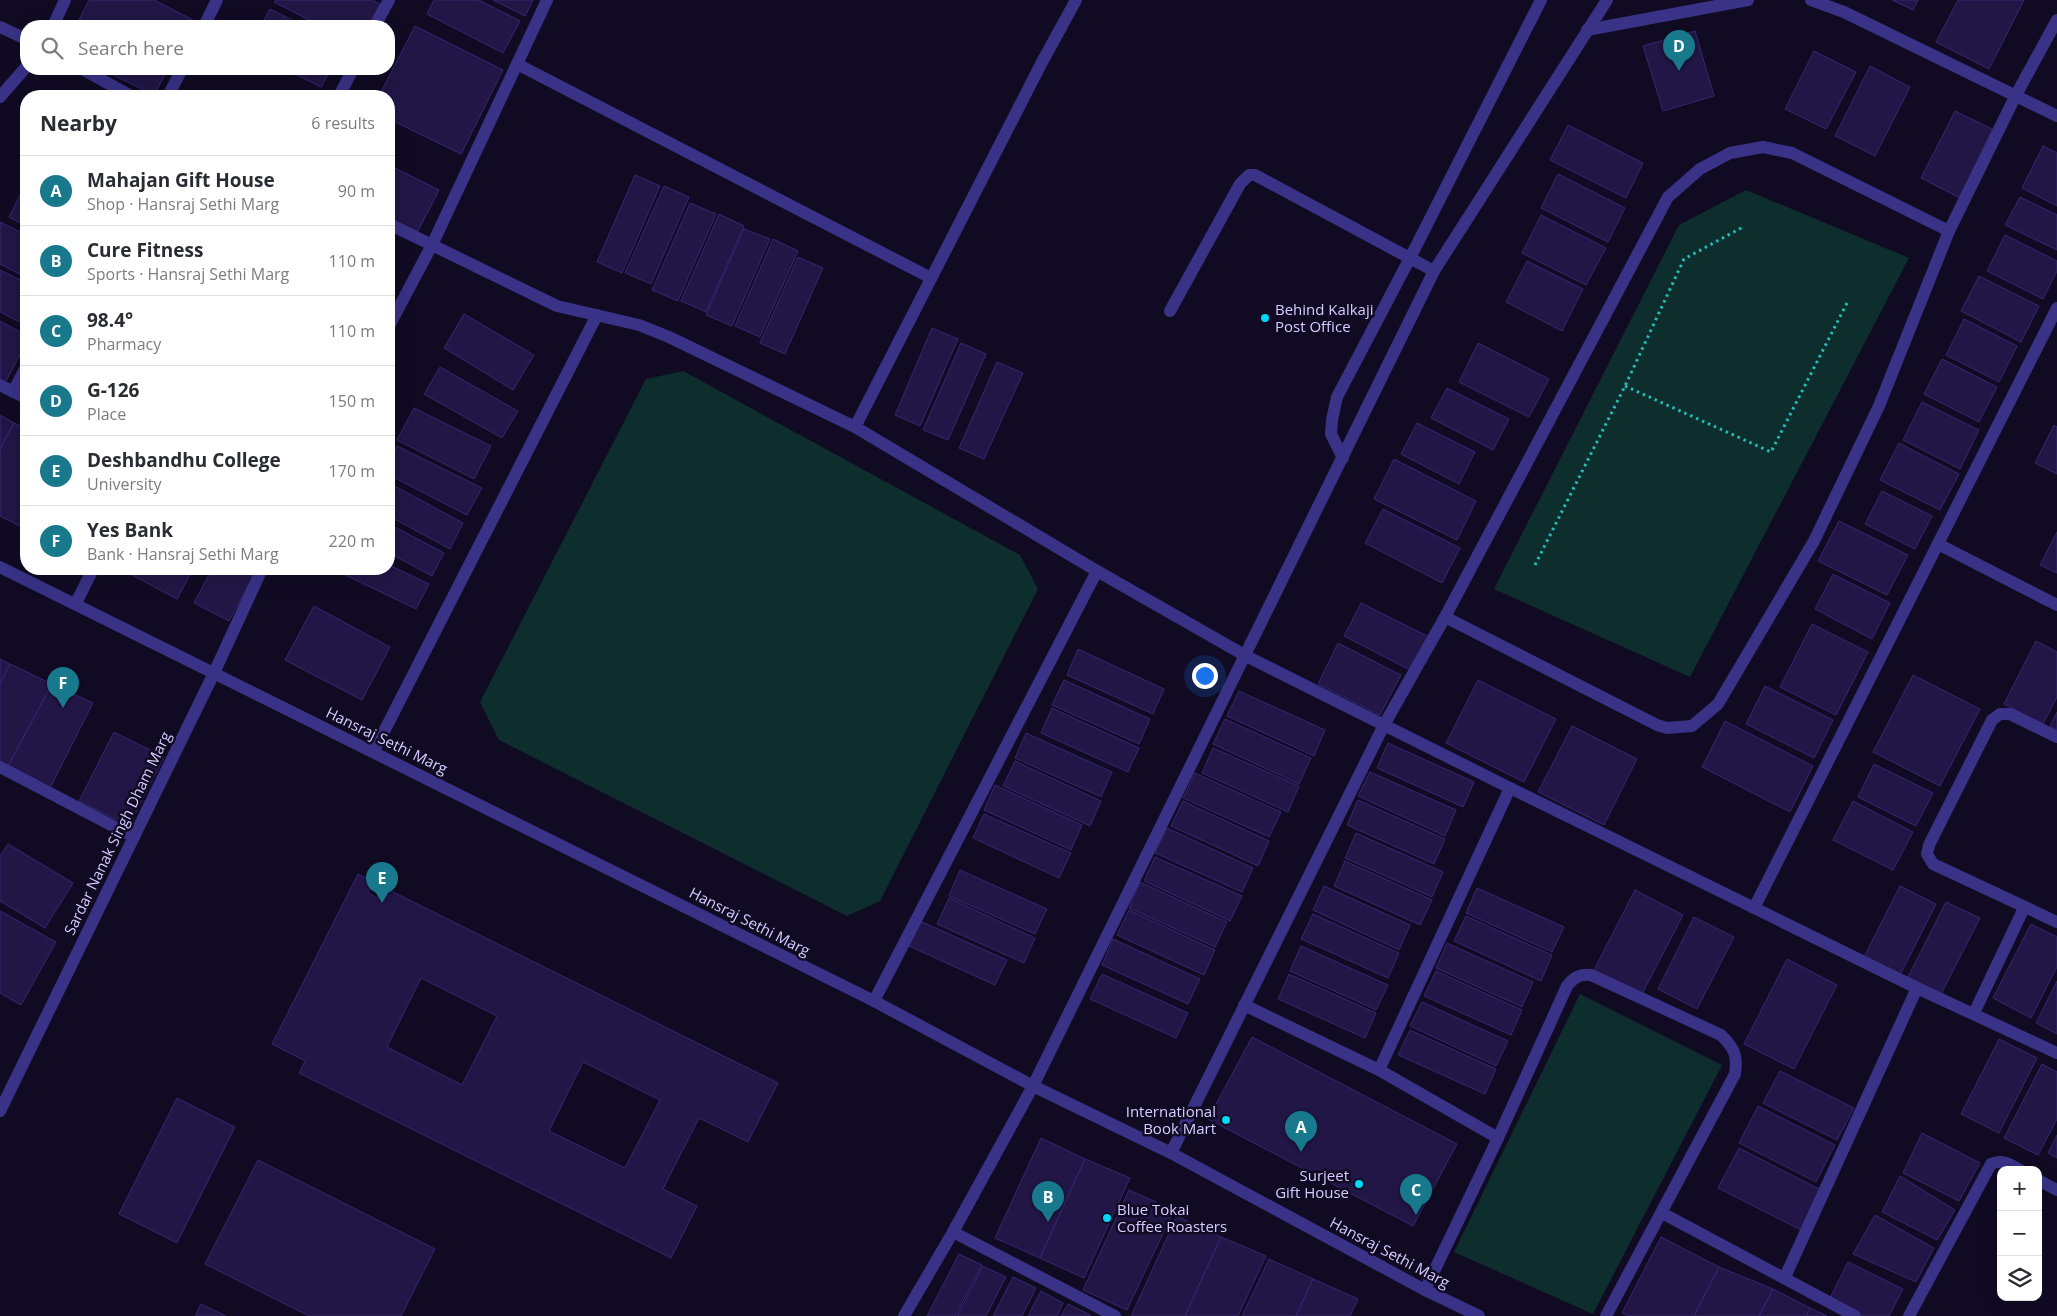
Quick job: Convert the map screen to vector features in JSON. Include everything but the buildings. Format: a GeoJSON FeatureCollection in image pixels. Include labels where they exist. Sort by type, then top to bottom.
{"type":"FeatureCollection","features":[{"type":"Feature","properties":{"kind":"street"},"geometry":{"type":"LineString","coordinates":[[56,20],[65,0]]}},
{"type":"Feature","properties":{"kind":"street"},"geometry":{"type":"LineString","coordinates":[[207,20],[217,0]]}},
{"type":"Feature","properties":{"kind":"street"},"geometry":{"type":"LineString","coordinates":[[378,20],[389,0]]}},
{"type":"Feature","properties":{"kind":"street"},"geometry":{"type":"LineString","coordinates":[[395,315],[432,244],[548,0]]}},
{"type":"Feature","properties":{"kind":"street"},"geometry":{"type":"LineString","coordinates":[[855,427],[1041,64],[1076,0]]}},
{"type":"Feature","properties":{"kind":"street"},"geometry":{"type":"LineString","coordinates":[[1343,458],[1331,434],[1337,397],[1541,0]]}},
{"type":"Feature","properties":{"kind":"street"},"geometry":{"type":"LineString","coordinates":[[904,1316],[1033,1086],[1434,271],[1607,0]]}},
{"type":"Feature","properties":{"kind":"street"},"geometry":{"type":"LineString","coordinates":[[1587,30],[1748,0]]}},
{"type":"Feature","properties":{"kind":"street"},"geometry":{"type":"LineString","coordinates":[[1811,0],[1844,12],[2057,116]]}},
{"type":"Feature","properties":{"kind":"street"},"geometry":{"type":"LineString","coordinates":[[1445,617],[1657,725],[1667,728],[1692,726],[1718,704],[1814,541],[1879,406],[1950,231],[2016,95],[2057,20]]}},
{"type":"Feature","properties":{"kind":"street"},"geometry":{"type":"LineString","coordinates":[[0,27],[20,37]]}},
{"type":"Feature","properties":{"kind":"street"},"geometry":{"type":"LineString","coordinates":[[517,64],[931,278]]}},
{"type":"Feature","properties":{"kind":"street"},"geometry":{"type":"LineString","coordinates":[[0,97],[20,74]]}},
{"type":"Feature","properties":{"kind":"street"},"geometry":{"type":"LineString","coordinates":[[93,75],[120,90]]}},
{"type":"Feature","properties":{"kind":"street"},"geometry":{"type":"LineString","coordinates":[[171,90],[179,75]]}},
{"type":"Feature","properties":{"kind":"street"},"geometry":{"type":"LineString","coordinates":[[342,90],[350,75]]}},
{"type":"Feature","properties":{"kind":"street"},"geometry":{"type":"LineString","coordinates":[[1171,1153],[1384,725],[1445,617],[1668,196],[1700,169],[1730,153],[1763,148],[1792,153],[1950,231]]}},
{"type":"Feature","properties":{"kind":"street"},"geometry":{"type":"LineString","coordinates":[[1170,311],[1240,184],[1249,175],[1255,175],[1434,271]]}},
{"type":"Feature","properties":{"kind":"street"},"geometry":{"type":"LineString","coordinates":[[395,227],[557,306],[639,325],[669,337],[855,427],[1097,571],[1246,656],[1917,988],[2057,1053]]}},
{"type":"Feature","properties":{"kind":"street"},"geometry":{"type":"LineString","coordinates":[[1754,908],[2057,308]]}},
{"type":"Feature","properties":{"kind":"street"},"geometry":{"type":"LineString","coordinates":[[374,751],[597,315]]}},
{"type":"Feature","properties":{"kind":"street"},"geometry":{"type":"LineString","coordinates":[[13,392],[20,379]]}},
{"type":"Feature","properties":{"kind":"street"},"geometry":{"type":"LineString","coordinates":[[0,386],[20,395]]}},
{"type":"Feature","properties":{"kind":"street"},"geometry":{"type":"LineString","coordinates":[[1938,544],[2057,605]]}},
{"type":"Feature","properties":{"kind":"street","name":"Hansraj Sethi Marg"},"geometry":{"type":"LineString","coordinates":[[0,567],[76,603],[874,1001],[1033,1086],[1171,1153],[1424,1290],[1479,1316]]}},
{"type":"Feature","properties":{"kind":"street"},"geometry":{"type":"LineString","coordinates":[[874,1001],[1097,571]]}},
{"type":"Feature","properties":{"kind":"street"},"geometry":{"type":"LineString","coordinates":[[76,603],[91,575]]}},
{"type":"Feature","properties":{"kind":"street","name":"Sardar Nanak Singh Dham Marg"},"geometry":{"type":"LineString","coordinates":[[0,1111],[214,673],[259,575]]}},
{"type":"Feature","properties":{"kind":"street"},"geometry":{"type":"LineString","coordinates":[[2057,737],[2010,714],[2000,714],[1992,720],[1929,845],[1927,854],[1933,864],[2057,922]]}},
{"type":"Feature","properties":{"kind":"street"},"geometry":{"type":"LineString","coordinates":[[2,773],[134,837]]}},
{"type":"Feature","properties":{"kind":"street"},"geometry":{"type":"LineString","coordinates":[[1379,1070],[1510,788]]}},
{"type":"Feature","properties":{"kind":"street"},"geometry":{"type":"LineString","coordinates":[[1974,1013],[2024,908]]}},
{"type":"Feature","properties":{"kind":"street"},"geometry":{"type":"LineString","coordinates":[[1424,1290],[1498,1138],[1567,986],[1581,974],[1592,976],[1721,1035],[1732,1045],[1737,1060],[1735,1074],[1606,1316]]}},
{"type":"Feature","properties":{"kind":"street"},"geometry":{"type":"LineString","coordinates":[[1785,1277],[1917,988]]}},
{"type":"Feature","properties":{"kind":"street"},"geometry":{"type":"LineString","coordinates":[[1244,1005],[1379,1070],[1498,1138]]}},
{"type":"Feature","properties":{"kind":"street"},"geometry":{"type":"LineString","coordinates":[[1909,1316],[1991,1164],[1999,1162],[2012,1166]]}},
{"type":"Feature","properties":{"kind":"street"},"geometry":{"type":"LineString","coordinates":[[2042,1182],[2057,1190]]}},
{"type":"Feature","properties":{"kind":"street"},"geometry":{"type":"LineString","coordinates":[[1662,1213],[1855,1316]]}},
{"type":"Feature","properties":{"kind":"street"},"geometry":{"type":"LineString","coordinates":[[952,1232],[1115,1316]]}},
{"type":"Feature","properties":{"kind":"path"},"geometry":{"type":"LineString","coordinates":[[1536,566],[1625,386],[1684,259],[1743,227]]}},
{"type":"Feature","properties":{"kind":"path"},"geometry":{"type":"LineString","coordinates":[[1625,386],[1772,452],[1848,301]]}},
{"type":"Feature","properties":{"kind":"green space"},"geometry":{"type":"Polygon","coordinates":[[[1746,190],[1909,258],[1690,677],[1494,589],[1679,225],[1746,190]]]}},
{"type":"Feature","properties":{"kind":"green space"},"geometry":{"type":"Polygon","coordinates":[[[683,371],[1020,555],[1038,589],[880,901],[847,916],[499,740],[480,702],[646,379],[683,371]]]}},
{"type":"Feature","properties":{"kind":"green space"},"geometry":{"type":"Polygon","coordinates":[[[1580,994],[1722,1065],[1593,1314],[1454,1252],[1580,994]]]}},
{"type":"Feature","properties":{"kind":"place","name":"G-126"},"geometry":{"type":"Point","coordinates":[1679,71]}},
{"type":"Feature","properties":{"kind":"place","name":"Behind Kalkaji Post Office"},"geometry":{"type":"Point","coordinates":[1265,318]}},
{"type":"Feature","properties":{"kind":"place","name":"Yes Bank"},"geometry":{"type":"Point","coordinates":[63,708]}},
{"type":"Feature","properties":{"kind":"place","name":"Deshbandhu College"},"geometry":{"type":"Point","coordinates":[382,903]}},
{"type":"Feature","properties":{"kind":"place","name":"International Book Mart"},"geometry":{"type":"Point","coordinates":[1226,1120]}},
{"type":"Feature","properties":{"kind":"place","name":"Mahajan Gift House"},"geometry":{"type":"Point","coordinates":[1301,1152]}},
{"type":"Feature","properties":{"kind":"place","name":"Surjeet Gift House"},"geometry":{"type":"Point","coordinates":[1359,1184]}},
{"type":"Feature","properties":{"kind":"place","name":"98.4°"},"geometry":{"type":"Point","coordinates":[1416,1215]}},
{"type":"Feature","properties":{"kind":"place","name":"Blue Tokai Coffee Roasters"},"geometry":{"type":"Point","coordinates":[1107,1218]}},
{"type":"Feature","properties":{"kind":"place","name":"Cure Fitness"},"geometry":{"type":"Point","coordinates":[1048,1222]}}]}
